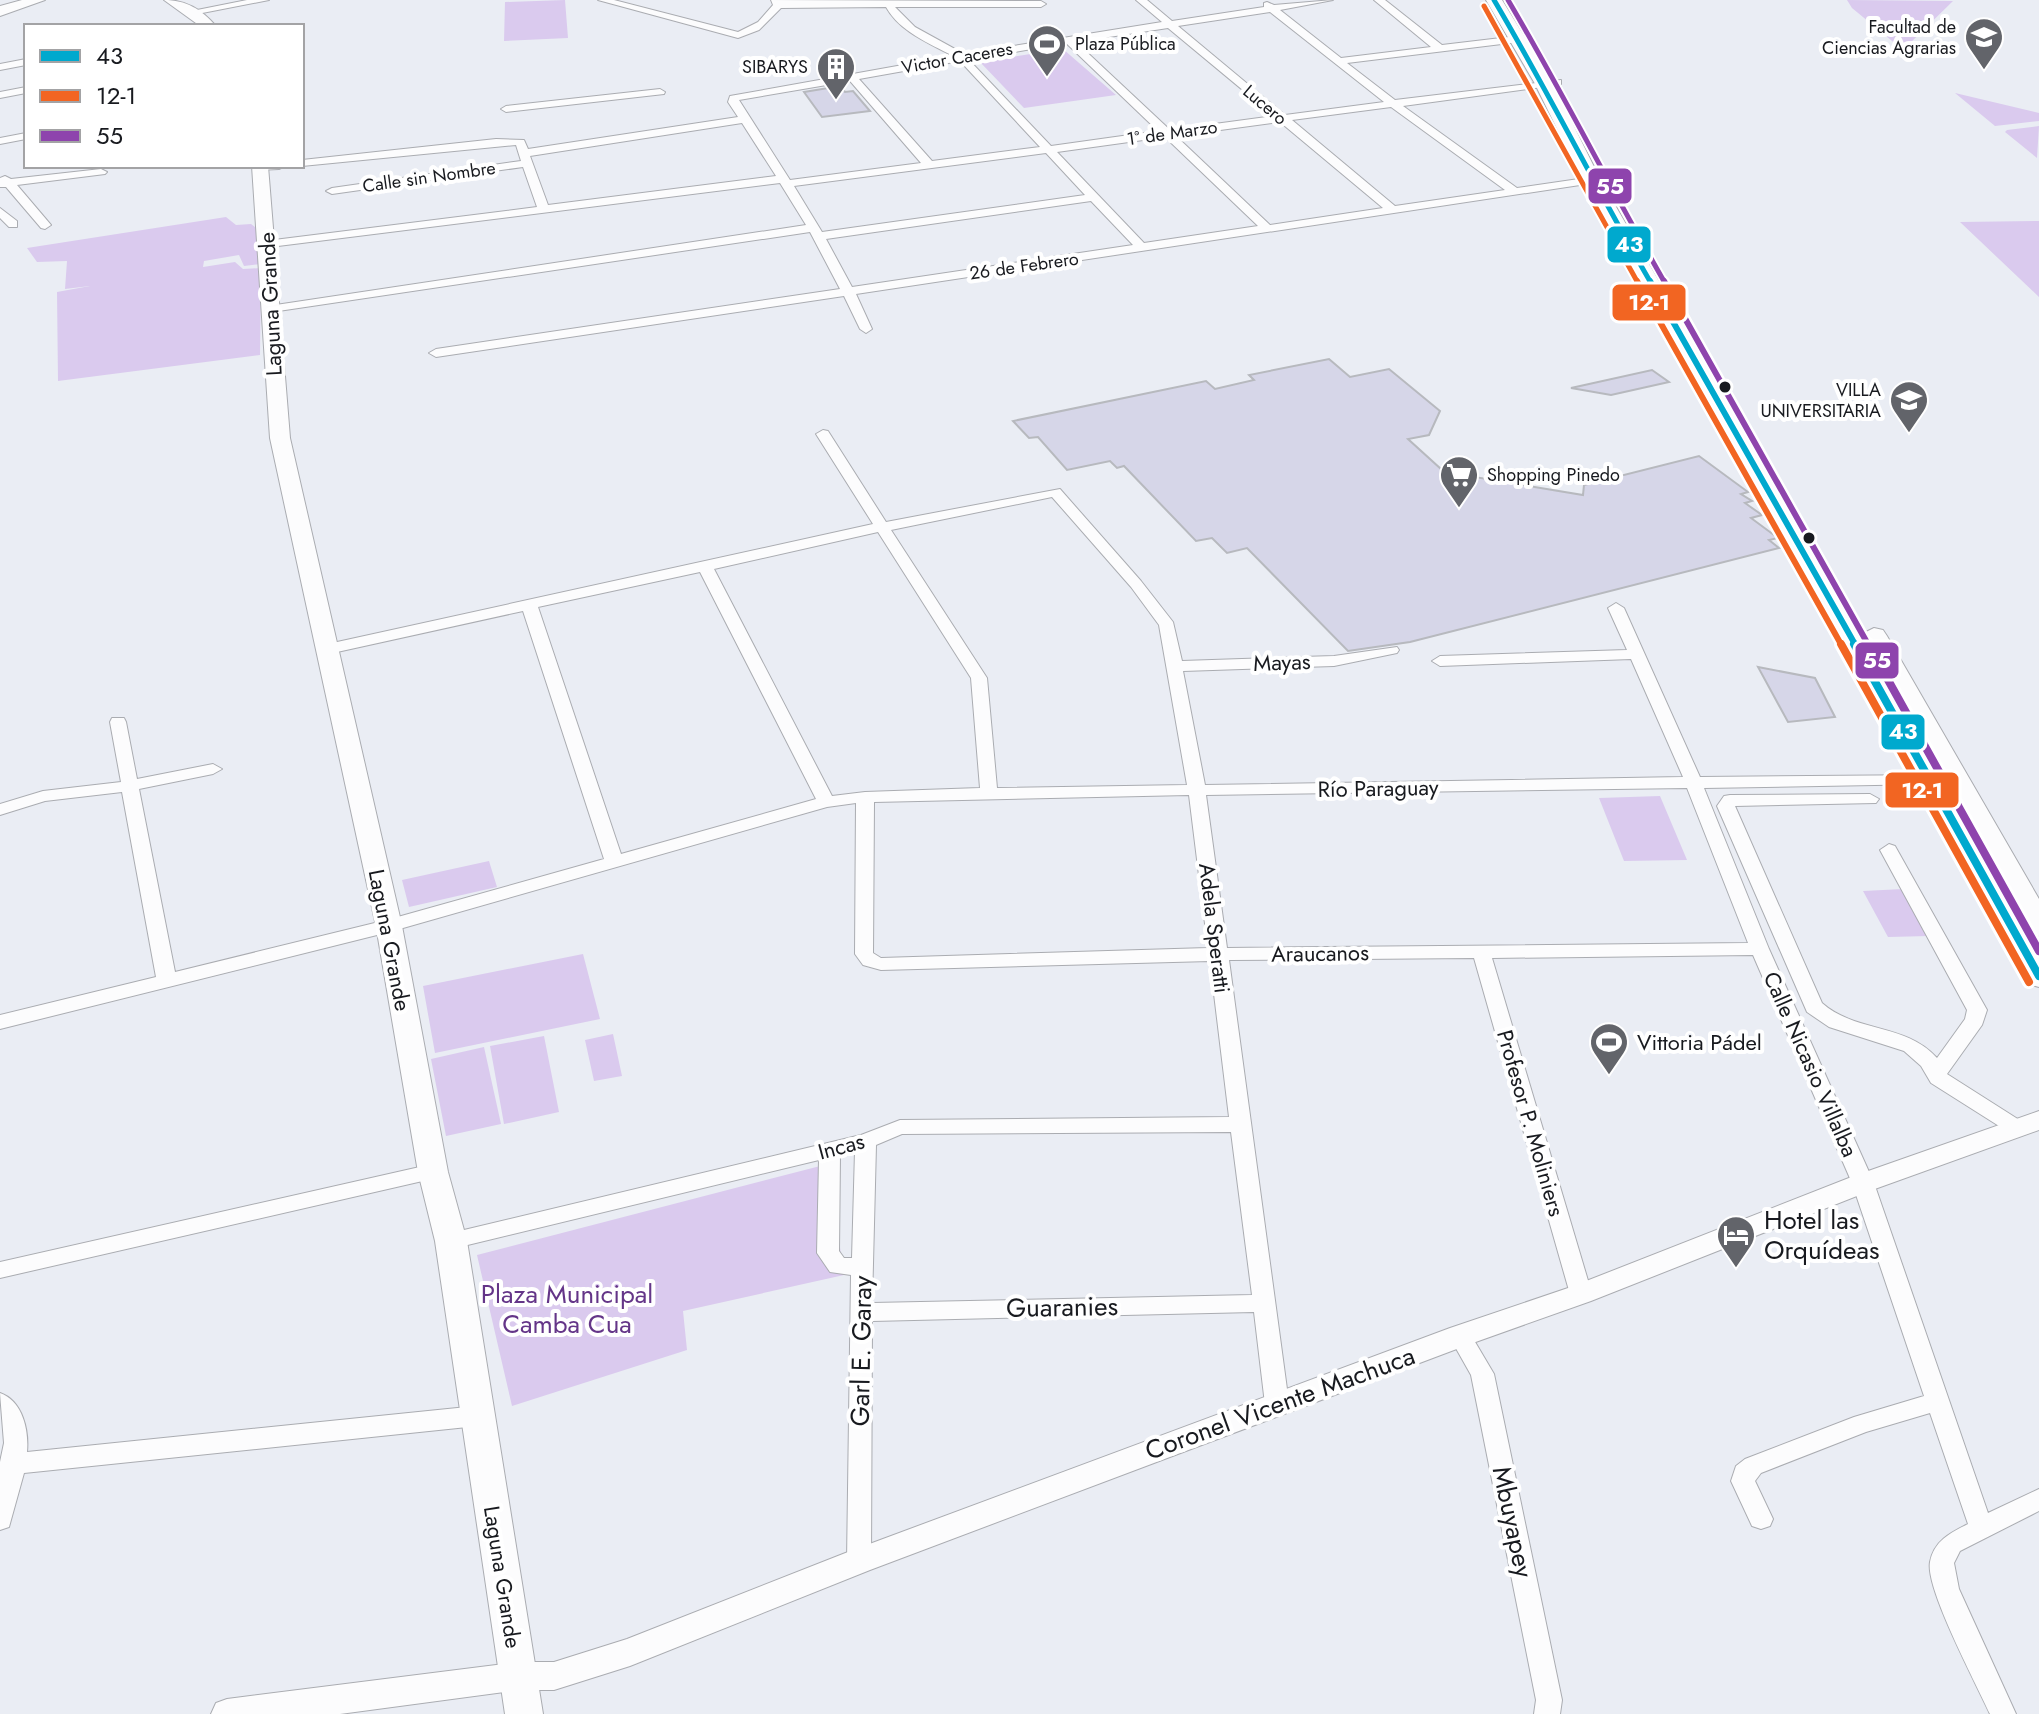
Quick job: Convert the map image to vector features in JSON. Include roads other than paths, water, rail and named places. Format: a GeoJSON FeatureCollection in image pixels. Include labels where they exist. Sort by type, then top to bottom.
{"type":"FeatureCollection","features":[{"type":"Feature","properties":{"kind":"highway"},"geometry":{"type":"LineString","coordinates":[[1494,0],[1613,177],[2039,926]]}},
{"type":"Feature","properties":{"kind":"highway"},"geometry":{"type":"LineString","coordinates":[[1508,0],[1550,82],[1591,179],[1723,407],[2039,976]]}},
{"type":"Feature","properties":{"kind":"highway"},"geometry":{"type":"LineString","coordinates":[[1723,407],[1721,414],[1736,442]]}},
{"type":"Feature","properties":{"kind":"main road"},"geometry":{"type":"LineString","coordinates":[[0,11],[38,0]]}},
{"type":"Feature","properties":{"kind":"main road"},"geometry":{"type":"LineString","coordinates":[[171,0],[201,20]]}},
{"type":"Feature","properties":{"kind":"main road","name":"Laguna Grande"},"geometry":{"type":"LineString","coordinates":[[267,168],[269,310],[280,438],[389,926],[433,1172],[451,1241],[524,1714]]}},
{"type":"Feature","properties":{"kind":"street"},"geometry":{"type":"LineString","coordinates":[[201,20],[264,0]]}},
{"type":"Feature","properties":{"kind":"street"},"geometry":{"type":"LineString","coordinates":[[603,0],[738,35],[752,31],[777,3],[1041,4]]}},
{"type":"Feature","properties":{"kind":"street","name":"Lucero"},"geometry":{"type":"LineString","coordinates":[[1141,0],[1391,209]]}},
{"type":"Feature","properties":{"kind":"street"},"geometry":{"type":"LineString","coordinates":[[1261,0],[1391,102],[1514,191]]}},
{"type":"Feature","properties":{"kind":"street","name":"Victor Caceres"},"geometry":{"type":"LineString","coordinates":[[745,119],[733,102],[734,98],[961,57],[1328,0]]}},
{"type":"Feature","properties":{"kind":"street"},"geometry":{"type":"LineString","coordinates":[[1379,0],[1439,48]]}},
{"type":"Feature","properties":{"kind":"street"},"geometry":{"type":"LineString","coordinates":[[887,2],[896,17],[911,29],[961,57],[1143,249]]}},
{"type":"Feature","properties":{"kind":"street"},"geometry":{"type":"LineString","coordinates":[[1337,61],[1518,39]]}},
{"type":"Feature","properties":{"kind":"street"},"geometry":{"type":"LineString","coordinates":[[1068,40],[1268,229]]}},
{"type":"Feature","properties":{"kind":"street"},"geometry":{"type":"LineString","coordinates":[[0,67],[24,62]]}},
{"type":"Feature","properties":{"kind":"street"},"geometry":{"type":"LineString","coordinates":[[852,77],[929,165]]}},
{"type":"Feature","properties":{"kind":"street","name":"1° de Marzo"},"geometry":{"type":"LineString","coordinates":[[266,245],[929,165],[1550,82]]}},
{"type":"Feature","properties":{"kind":"street"},"geometry":{"type":"LineString","coordinates":[[0,95],[24,90]]}},
{"type":"Feature","properties":{"kind":"street"},"geometry":{"type":"LineString","coordinates":[[506,109],[660,92]]}},
{"type":"Feature","properties":{"kind":"street"},"geometry":{"type":"LineString","coordinates":[[526,158],[745,119],[815,232],[866,329]]}},
{"type":"Feature","properties":{"kind":"street"},"geometry":{"type":"LineString","coordinates":[[0,141],[24,136]]}},
{"type":"Feature","properties":{"kind":"street"},"geometry":{"type":"LineString","coordinates":[[304,163],[520,142],[544,210]]}},
{"type":"Feature","properties":{"kind":"street","name":"Calle sin Nombre"},"geometry":{"type":"LineString","coordinates":[[332,191],[526,158]]}},
{"type":"Feature","properties":{"kind":"street"},"geometry":{"type":"LineString","coordinates":[[5,184],[101,172]]}},
{"type":"Feature","properties":{"kind":"street"},"geometry":{"type":"LineString","coordinates":[[0,174],[5,184],[45,225]]}},
{"type":"Feature","properties":{"kind":"street","name":"26 de Febrero"},"geometry":{"type":"LineString","coordinates":[[436,353],[1613,177]]}},
{"type":"Feature","properties":{"kind":"street"},"geometry":{"type":"LineString","coordinates":[[269,310],[815,232],[1093,197]]}},
{"type":"Feature","properties":{"kind":"street"},"geometry":{"type":"LineString","coordinates":[[0,212],[13,224]]}},
{"type":"Feature","properties":{"kind":"street"},"geometry":{"type":"LineString","coordinates":[[823,434],[979,678],[989,793]]}},
{"type":"Feature","properties":{"kind":"street","name":"Adela Speratti"},"geometry":{"type":"LineString","coordinates":[[882,527],[1055,492],[1136,584],[1167,625],[1197,790],[1277,1404]]}},
{"type":"Feature","properties":{"kind":"street"},"geometry":{"type":"LineString","coordinates":[[328,649],[882,527]]}},
{"type":"Feature","properties":{"kind":"street"},"geometry":{"type":"LineString","coordinates":[[705,566],[826,802]]}},
{"type":"Feature","properties":{"kind":"street"},"geometry":{"type":"LineString","coordinates":[[529,605],[614,862]]}},
{"type":"Feature","properties":{"kind":"street","name":"Calle Nicasio Villalba"},"geometry":{"type":"LineString","coordinates":[[1616,608],[1694,783],[1760,949],[1863,1183],[1982,1530]]}},
{"type":"Feature","properties":{"kind":"street","name":"Mayas"},"geometry":{"type":"LineString","coordinates":[[1173,666],[1334,661],[1391,650]]}},
{"type":"Feature","properties":{"kind":"street"},"geometry":{"type":"LineString","coordinates":[[1440,661],[1637,654]]}},
{"type":"Feature","properties":{"kind":"street"},"geometry":{"type":"LineString","coordinates":[[118,722],[167,983]]}},
{"type":"Feature","properties":{"kind":"street"},"geometry":{"type":"LineString","coordinates":[[0,810],[43,796],[130,786],[213,769]]}},
{"type":"Feature","properties":{"kind":"street","name":"Río Paraguay"},"geometry":{"type":"LineString","coordinates":[[0,1022],[389,926],[826,802],[865,797],[1930,779]]}},
{"type":"Feature","properties":{"kind":"street","name":"Araucanos"},"geometry":{"type":"LineString","coordinates":[[865,797],[864,954],[870,961],[881,964],[1218,954],[1760,949]]}},
{"type":"Feature","properties":{"kind":"street"},"geometry":{"type":"LineString","coordinates":[[1870,799],[1730,800],[1726,806],[1814,1007],[1829,1020],[1843,1026],[1910,1045],[1937,1072],[1941,1083],[1991,1110],[2028,1124]]}},
{"type":"Feature","properties":{"kind":"street"},"geometry":{"type":"LineString","coordinates":[[1889,850],[1977,1010],[1975,1020],[1937,1072]]}},
{"type":"Feature","properties":{"kind":"street","name":"Profesor P. Moliniers"},"geometry":{"type":"LineString","coordinates":[[1481,951],[1581,1294]]}},
{"type":"Feature","properties":{"kind":"street","name":"Incas"},"geometry":{"type":"LineString","coordinates":[[451,1241],[866,1141],[900,1127],[1240,1124]]}},
{"type":"Feature","properties":{"kind":"street","name":"Coronel Vicente Machuca"},"geometry":{"type":"LineString","coordinates":[[227,1714],[519,1676],[554,1676],[630,1652],[859,1561],[1460,1336],[1581,1294],[1863,1183],[2028,1124]]}},
{"type":"Feature","properties":{"kind":"street","name":"Garl E. Garay"},"geometry":{"type":"LineString","coordinates":[[859,1561],[866,1141]]}},
{"type":"Feature","properties":{"kind":"street"},"geometry":{"type":"LineString","coordinates":[[830,1149],[828,1253],[838,1266],[862,1267]]}},
{"type":"Feature","properties":{"kind":"street"},"geometry":{"type":"LineString","coordinates":[[0,1270],[433,1172]]}},
{"type":"Feature","properties":{"kind":"street","name":"Guaranies"},"geometry":{"type":"LineString","coordinates":[[861,1312],[1263,1303]]}},
{"type":"Feature","properties":{"kind":"street","name":"Mbuyapey"},"geometry":{"type":"LineString","coordinates":[[1460,1336],[1482,1374],[1549,1700],[1547,1714]]}},
{"type":"Feature","properties":{"kind":"street"},"geometry":{"type":"LineString","coordinates":[[1761,1519],[1743,1481],[1744,1473],[1753,1466],[1862,1424],[1936,1402]]}},
{"type":"Feature","properties":{"kind":"street"},"geometry":{"type":"LineString","coordinates":[[0,1403],[9,1411],[18,1434],[0,1520]]}},
{"type":"Feature","properties":{"kind":"street"},"geometry":{"type":"LineString","coordinates":[[11,1464],[477,1416]]}},
{"type":"Feature","properties":{"kind":"street"},"geometry":{"type":"LineString","coordinates":[[2003,1714],[1946,1589],[1942,1563],[1951,1544],[2039,1499]]}},
{"type":"Feature","properties":{"kind":"place","name":"Facultad de Ciencias Agrarias"},"geometry":{"type":"Point","coordinates":[1984,71]}},
{"type":"Feature","properties":{"kind":"place","name":"Plaza Pública"},"geometry":{"type":"Point","coordinates":[1047,78]}},
{"type":"Feature","properties":{"kind":"place","name":"SIBARYS"},"geometry":{"type":"Point","coordinates":[836,101]}},
{"type":"Feature","properties":{"kind":"place","name":"VILLA UNIVERSITARIA"},"geometry":{"type":"Point","coordinates":[1909,434]}},
{"type":"Feature","properties":{"kind":"place","name":"Shopping Pinedo"},"geometry":{"type":"Point","coordinates":[1459,509]}},
{"type":"Feature","properties":{"kind":"place","name":"Vittoria Pádel"},"geometry":{"type":"Point","coordinates":[1609,1076]}},
{"type":"Feature","properties":{"kind":"place","name":"Hotel las Orquídeas"},"geometry":{"type":"Point","coordinates":[1736,1269]}},
{"type":"Feature","properties":{"kind":"park label","name":"Plaza Municipal Camba Cua"},"geometry":{"type":"Point","coordinates":[567,1309]}}]}
